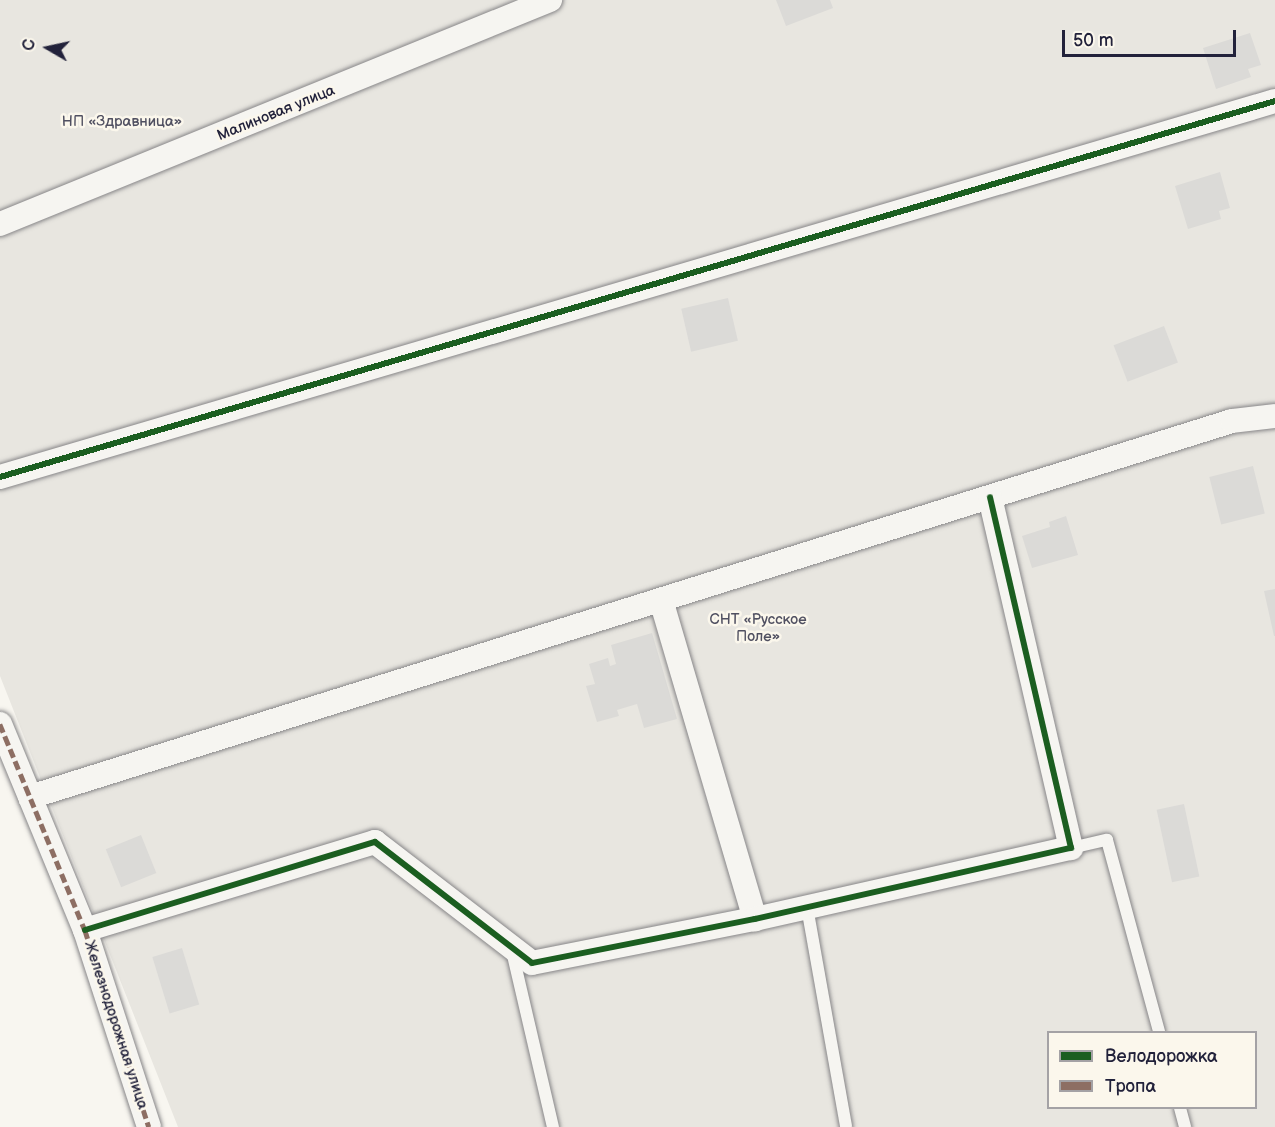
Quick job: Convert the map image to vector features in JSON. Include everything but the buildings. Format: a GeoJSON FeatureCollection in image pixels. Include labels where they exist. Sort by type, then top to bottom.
{"type":"FeatureCollection","features":[{"type":"Feature","properties":{"kind":"street","name":"Малиновая улица"},"geometry":{"type":"LineString","coordinates":[[0,224],[550,0]]}},
{"type":"Feature","properties":{"kind":"street"},"geometry":{"type":"LineString","coordinates":[[0,477],[1275,101]]}},
{"type":"Feature","properties":{"kind":"street"},"geometry":{"type":"LineString","coordinates":[[30,797],[1232,421],[1275,416]]}},
{"type":"Feature","properties":{"kind":"street"},"geometry":{"type":"LineString","coordinates":[[85,930],[375,842],[512,950],[532,963],[807,908],[1071,848],[990,497]]}},
{"type":"Feature","properties":{"kind":"street"},"geometry":{"type":"LineString","coordinates":[[661,600],[755,919]]}},
{"type":"Feature","properties":{"kind":"street","name":"Железнодорожная улица"},"geometry":{"type":"LineString","coordinates":[[0,724],[85,930],[149,1127]]}},
{"type":"Feature","properties":{"kind":"lane"},"geometry":{"type":"LineString","coordinates":[[1071,848],[1107,840],[1159,1031]]}},
{"type":"Feature","properties":{"kind":"lane"},"geometry":{"type":"LineString","coordinates":[[807,908],[846,1127]]}},
{"type":"Feature","properties":{"kind":"lane"},"geometry":{"type":"LineString","coordinates":[[512,950],[553,1127]]}},
{"type":"Feature","properties":{"kind":"lane"},"geometry":{"type":"LineString","coordinates":[[1180,1109],[1185,1127]]}},
{"type":"Feature","properties":{"kind":"green space","name":"СНТ «Русское Поле»"},"geometry":{"type":"Polygon","coordinates":[[[0,0],[1275,0],[1275,1127],[178,1127],[0,676],[0,0]]]}},
{"type":"Feature","properties":{"kind":"marked path"},"geometry":{"type":"LineString","coordinates":[[0,724],[85,930],[149,1127]]}},
{"type":"Feature","properties":{"kind":"cycle path"},"geometry":{"type":"LineString","coordinates":[[0,477],[1275,101]]}},
{"type":"Feature","properties":{"kind":"cycle path"},"geometry":{"type":"LineString","coordinates":[[85,930],[375,842],[532,963],[755,919],[1071,848],[990,497]]}},
{"type":"Feature","properties":{"kind":"park label","name":"НП «Здравница»"},"geometry":{"type":"Point","coordinates":[122,122]}}]}
